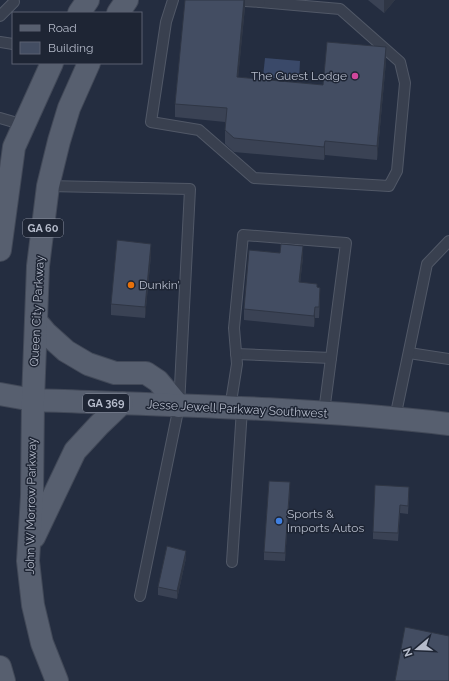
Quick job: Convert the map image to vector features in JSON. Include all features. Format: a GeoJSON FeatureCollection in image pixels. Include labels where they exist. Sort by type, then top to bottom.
{"type":"FeatureCollection","features":[{"type":"Feature","properties":{"kind":"main road"},"geometry":{"type":"LineString","coordinates":[[80,12],[88,0]]}},
{"type":"Feature","properties":{"kind":"main road"},"geometry":{"type":"LineString","coordinates":[[119,12],[127,0]]}},
{"type":"Feature","properties":{"kind":"main road"},"geometry":{"type":"LineString","coordinates":[[0,250],[14,147],[52,64]]}},
{"type":"Feature","properties":{"kind":"main road","name":"Queen City Parkway"},"geometry":{"type":"LineString","coordinates":[[32,400],[38,266],[48,186],[69,108],[89,64]]}},
{"type":"Feature","properties":{"kind":"main road"},"geometry":{"type":"LineString","coordinates":[[36,321],[46,333],[66,351],[88,364],[115,373],[146,373],[158,382],[179,406]]}},
{"type":"Feature","properties":{"kind":"main road","name":"Jesse Jewell Parkway Southwest"},"geometry":{"type":"LineString","coordinates":[[0,394],[32,400],[324,412],[449,424]]}},
{"type":"Feature","properties":{"kind":"main road","name":"John W Morrow Parkway"},"geometry":{"type":"LineString","coordinates":[[32,400],[32,496],[28,561],[33,605],[42,643],[57,681]]}},
{"type":"Feature","properties":{"kind":"main road"},"geometry":{"type":"LineString","coordinates":[[30,547],[75,451],[99,425],[122,404]]}},
{"type":"Feature","properties":{"kind":"main road"},"geometry":{"type":"LineString","coordinates":[[0,667],[4,681]]}},
{"type":"Feature","properties":{"kind":"lane"},"geometry":{"type":"LineString","coordinates":[[173,0],[166,22],[151,122],[199,130],[254,178],[389,186],[397,170],[405,83],[400,62],[340,9],[261,1],[245,1]]}},
{"type":"Feature","properties":{"kind":"lane"},"geometry":{"type":"LineString","coordinates":[[0,16],[14,2]]}},
{"type":"Feature","properties":{"kind":"lane"},"geometry":{"type":"LineString","coordinates":[[0,42],[12,44]]}},
{"type":"Feature","properties":{"kind":"lane"},"geometry":{"type":"LineString","coordinates":[[0,118],[24,125]]}},
{"type":"Feature","properties":{"kind":"lane"},"geometry":{"type":"LineString","coordinates":[[48,186],[190,189],[179,406],[140,596]]}},
{"type":"Feature","properties":{"kind":"lane"},"geometry":{"type":"LineString","coordinates":[[232,562],[237,364],[234,328],[243,235],[346,243],[324,412]]}},
{"type":"Feature","properties":{"kind":"lane"},"geometry":{"type":"LineString","coordinates":[[395,418],[427,264],[449,241]]}},
{"type":"Feature","properties":{"kind":"lane"},"geometry":{"type":"LineString","coordinates":[[409,353],[449,359]]}},
{"type":"Feature","properties":{"kind":"lane"},"geometry":{"type":"LineString","coordinates":[[236,354],[331,358]]}},
{"type":"Feature","properties":{"kind":"water"},"geometry":{"type":"Polygon","coordinates":[[[265,58],[300,61],[299,80],[263,77],[265,58]]]}},
{"type":"Feature","properties":{"kind":"building","name":"The Guest Lodge"},"geometry":{"type":"Polygon","coordinates":[[[185,0],[244,0],[237,77],[323,85],[327,42],[386,47],[377,146],[325,141],[324,147],[234,138],[225,130],[227,108],[175,104],[185,0]]]}},
{"type":"Feature","properties":{"kind":"building","name":"Dunkin'"},"geometry":{"type":"Polygon","coordinates":[[[117,240],[151,244],[145,307],[111,304],[117,240]]]}},
{"type":"Feature","properties":{"kind":"building"},"geometry":{"type":"Polygon","coordinates":[[[281,244],[303,246],[299,282],[317,284],[317,287],[320,288],[319,307],[315,307],[314,316],[244,309],[249,250],[280,253],[281,244]]]}},
{"type":"Feature","properties":{"kind":"building"},"geometry":{"type":"Polygon","coordinates":[[[269,481],[290,482],[285,553],[264,552],[269,481]]]}},
{"type":"Feature","properties":{"kind":"building"},"geometry":{"type":"Polygon","coordinates":[[[375,485],[409,487],[408,506],[400,505],[398,533],[373,532],[375,485]]]}},
{"type":"Feature","properties":{"kind":"building"},"geometry":{"type":"Polygon","coordinates":[[[167,546],[186,551],[177,591],[158,587],[167,546]]]}},
{"type":"Feature","properties":{"kind":"building"},"geometry":{"type":"Polygon","coordinates":[[[405,627],[449,636],[449,681],[395,681],[405,627]]]}},
{"type":"Feature","properties":{"kind":"place","name":"The Guest Lodge"},"geometry":{"type":"Point","coordinates":[355,76]}},
{"type":"Feature","properties":{"kind":"place","name":"Dunkin'"},"geometry":{"type":"Point","coordinates":[131,285]}},
{"type":"Feature","properties":{"kind":"place","name":"Sports & Imports Autos"},"geometry":{"type":"Point","coordinates":[279,521]}}]}
